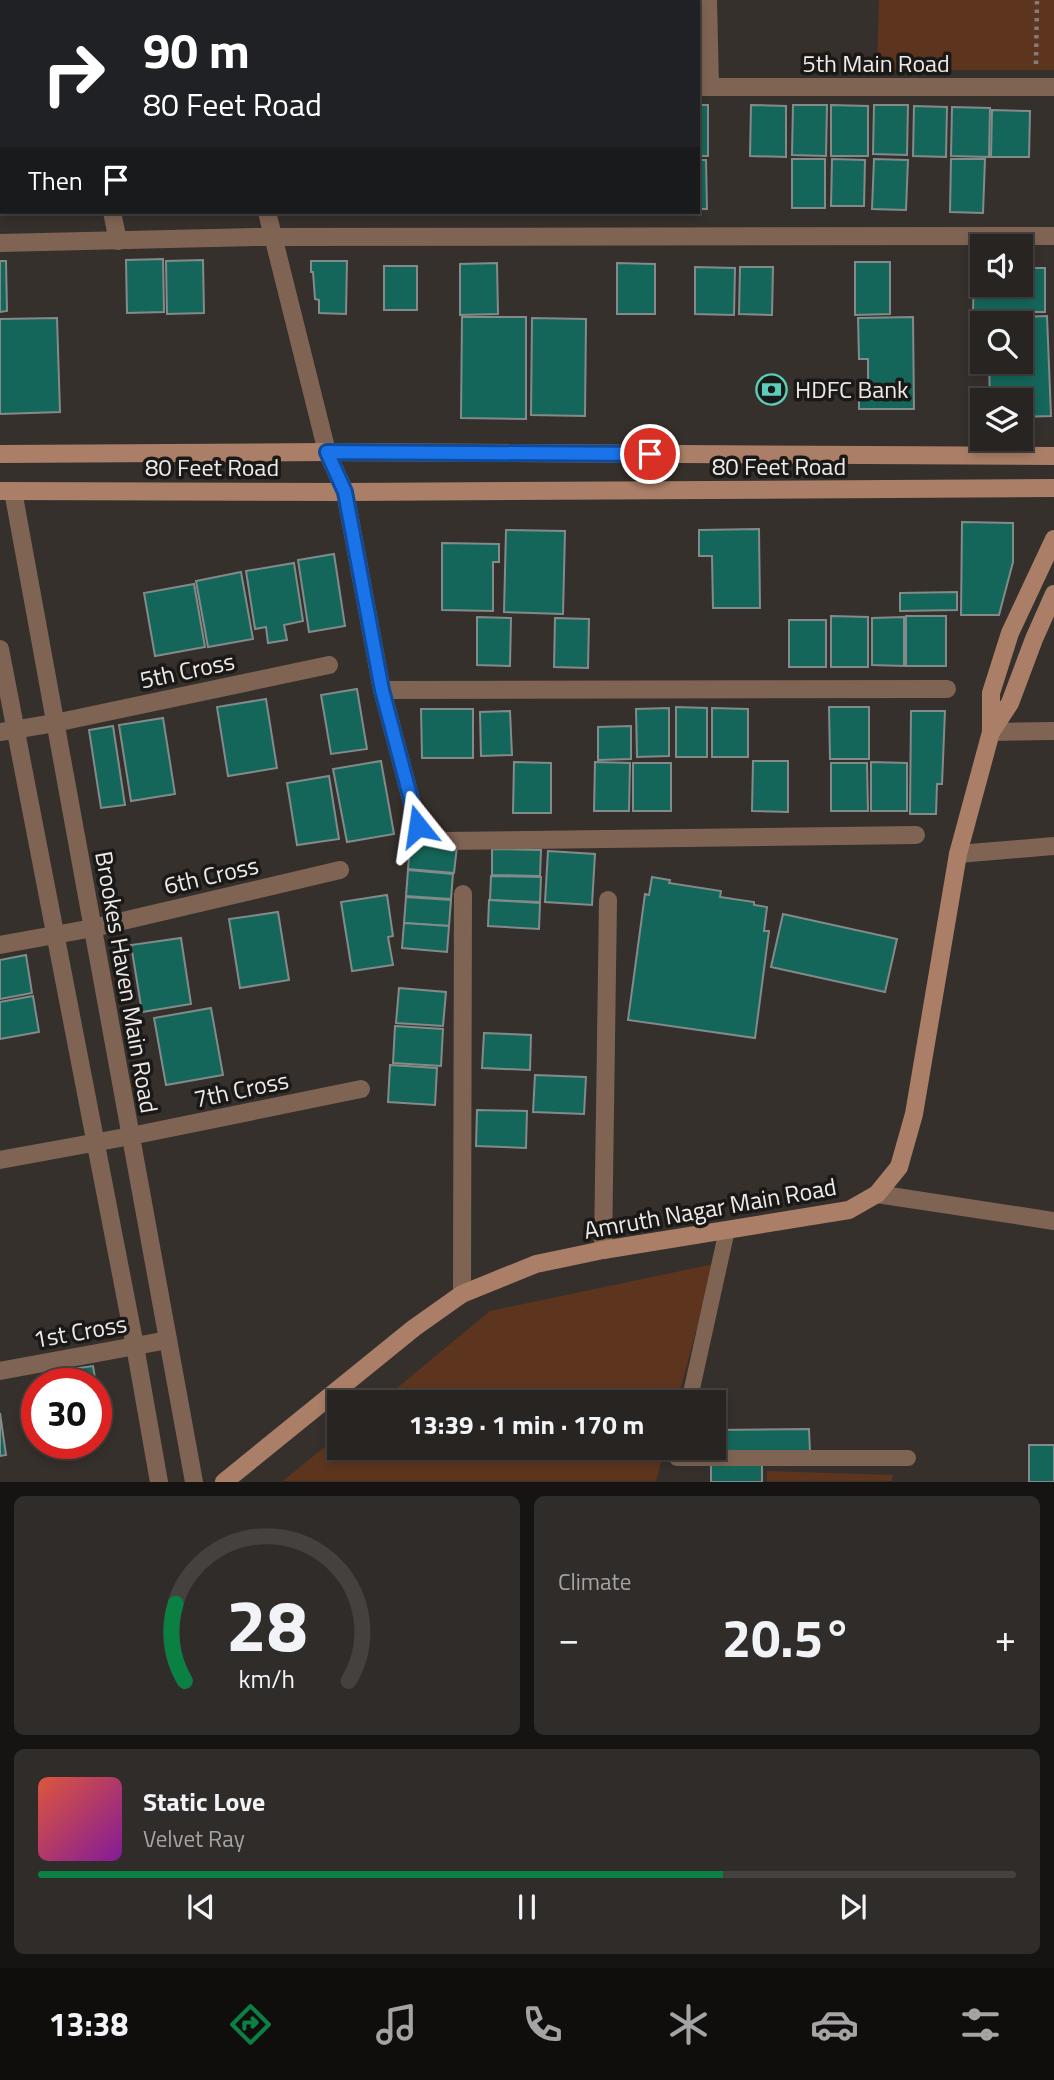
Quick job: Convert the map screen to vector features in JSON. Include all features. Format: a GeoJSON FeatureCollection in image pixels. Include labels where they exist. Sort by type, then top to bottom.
{"type":"FeatureCollection","features":[{"type":"Feature","properties":{"kind":"main road","name":"80 Feet Road"},"geometry":{"type":"LineString","coordinates":[[0,454],[327,452],[1054,457]]}},
{"type":"Feature","properties":{"kind":"main road","name":"80 Feet Road"},"geometry":{"type":"LineString","coordinates":[[7,491],[1054,488]]}},
{"type":"Feature","properties":{"kind":"main road","name":"Amruth Nagar Main Road"},"geometry":{"type":"LineString","coordinates":[[224,1482],[414,1328],[462,1294],[536,1264],[603,1250],[849,1210],[877,1195],[899,1167],[914,1114],[958,854],[991,732],[991,693],[1010,633],[1054,539]]}},
{"type":"Feature","properties":{"kind":"main road","name":"Amruth Nagar Main Road"},"geometry":{"type":"LineString","coordinates":[[991,732],[1010,703],[1054,594]]}},
{"type":"Feature","properties":{"kind":"street"},"geometry":{"type":"LineString","coordinates":[[704,87],[708,0]]}},
{"type":"Feature","properties":{"kind":"street","name":"5th Main Road"},"geometry":{"type":"LineString","coordinates":[[704,87],[1054,87]]}},
{"type":"Feature","properties":{"kind":"street"},"geometry":{"type":"LineString","coordinates":[[112,214],[118,241]]}},
{"type":"Feature","properties":{"kind":"street"},"geometry":{"type":"LineString","coordinates":[[267,214],[327,452],[345,492],[382,690],[418,826],[444,841],[916,835]]}},
{"type":"Feature","properties":{"kind":"street"},"geometry":{"type":"LineString","coordinates":[[0,243],[272,237],[1054,236]]}},
{"type":"Feature","properties":{"kind":"street","name":"Brookes Haven Main Road"},"geometry":{"type":"LineString","coordinates":[[7,491],[55,723],[194,1482]]}},
{"type":"Feature","properties":{"kind":"street"},"geometry":{"type":"LineString","coordinates":[[0,649],[8,731],[55,935],[159,1482]]}},
{"type":"Feature","properties":{"kind":"street","name":"5th Cross"},"geometry":{"type":"LineString","coordinates":[[8,731],[329,665]]}},
{"type":"Feature","properties":{"kind":"street"},"geometry":{"type":"LineString","coordinates":[[382,690],[947,689]]}},
{"type":"Feature","properties":{"kind":"street"},"geometry":{"type":"LineString","coordinates":[[991,732],[1054,731]]}},
{"type":"Feature","properties":{"kind":"street"},"geometry":{"type":"LineString","coordinates":[[958,854],[1054,846]]}},
{"type":"Feature","properties":{"kind":"street","name":"6th Cross"},"geometry":{"type":"LineString","coordinates":[[0,945],[93,928],[340,870]]}},
{"type":"Feature","properties":{"kind":"street"},"geometry":{"type":"LineString","coordinates":[[462,1294],[463,894]]}},
{"type":"Feature","properties":{"kind":"street"},"geometry":{"type":"LineString","coordinates":[[603,1250],[608,900]]}},
{"type":"Feature","properties":{"kind":"street","name":"7th Cross"},"geometry":{"type":"LineString","coordinates":[[0,1160],[361,1089]]}},
{"type":"Feature","properties":{"kind":"street"},"geometry":{"type":"LineString","coordinates":[[877,1195],[1054,1221]]}},
{"type":"Feature","properties":{"kind":"street","name":"1st Cross"},"geometry":{"type":"LineString","coordinates":[[0,1371],[169,1340]]}},
{"type":"Feature","properties":{"kind":"lane"},"geometry":{"type":"LineString","coordinates":[[692,1390],[727,1230]]}},
{"type":"Feature","properties":{"kind":"lane"},"geometry":{"type":"LineString","coordinates":[[726,1458],[908,1458]]}},
{"type":"Feature","properties":{"kind":"path"},"geometry":{"type":"LineString","coordinates":[[1036,65],[1037,0]]}},
{"type":"Feature","properties":{"kind":"shaded area"},"geometry":{"type":"Polygon","coordinates":[[[879,0],[1054,0],[1054,70],[877,70],[879,0]]]}},
{"type":"Feature","properties":{"kind":"shaded area"},"geometry":{"type":"Polygon","coordinates":[[[714,1264],[680,1390],[395,1390],[490,1311],[714,1264]]]}},
{"type":"Feature","properties":{"kind":"shaded area"},"geometry":{"type":"Polygon","coordinates":[[[327,1445],[327,1460],[662,1460],[656,1481],[283,1481],[327,1445]]]}},
{"type":"Feature","properties":{"kind":"shaded area"},"geometry":{"type":"Polygon","coordinates":[[[767,1471],[893,1475],[892,1481],[767,1481],[767,1471]]]}},
{"type":"Feature","properties":{"kind":"building"},"geometry":{"type":"Polygon","coordinates":[[[700,105],[708,105],[708,156],[700,156],[700,105]]]}},
{"type":"Feature","properties":{"kind":"building"},"geometry":{"type":"Polygon","coordinates":[[[751,105],[786,106],[786,157],[750,156],[751,105]]]}},
{"type":"Feature","properties":{"kind":"building"},"geometry":{"type":"Polygon","coordinates":[[[793,105],[827,105],[826,156],[792,155],[793,105]]]}},
{"type":"Feature","properties":{"kind":"building"},"geometry":{"type":"Polygon","coordinates":[[[831,105],[868,106],[868,156],[831,156],[831,105]]]}},
{"type":"Feature","properties":{"kind":"building"},"geometry":{"type":"Polygon","coordinates":[[[874,105],[908,105],[907,155],[873,154],[874,105]]]}},
{"type":"Feature","properties":{"kind":"building"},"geometry":{"type":"Polygon","coordinates":[[[914,106],[947,107],[946,157],[913,156],[914,106]]]}},
{"type":"Feature","properties":{"kind":"building"},"geometry":{"type":"Polygon","coordinates":[[[952,107],[990,108],[989,157],[951,156],[952,107]]]}},
{"type":"Feature","properties":{"kind":"building"},"geometry":{"type":"Polygon","coordinates":[[[992,110],[1030,111],[1029,157],[991,157],[992,110]]]}},
{"type":"Feature","properties":{"kind":"building"},"geometry":{"type":"Polygon","coordinates":[[[792,159],[825,159],[825,208],[792,208],[792,159]]]}},
{"type":"Feature","properties":{"kind":"building"},"geometry":{"type":"Polygon","coordinates":[[[832,159],[865,160],[864,206],[831,206],[832,159]]]}},
{"type":"Feature","properties":{"kind":"building"},"geometry":{"type":"Polygon","coordinates":[[[874,159],[908,160],[906,210],[872,209],[874,159]]]}},
{"type":"Feature","properties":{"kind":"building"},"geometry":{"type":"Polygon","coordinates":[[[951,159],[985,159],[983,213],[950,212],[951,159]]]}},
{"type":"Feature","properties":{"kind":"building"},"geometry":{"type":"Polygon","coordinates":[[[700,160],[706,160],[707,209],[700,209],[700,160]]]}},
{"type":"Feature","properties":{"kind":"building"},"geometry":{"type":"Polygon","coordinates":[[[163,259],[164,312],[127,313],[126,260],[163,259]]]}},
{"type":"Feature","properties":{"kind":"building"},"geometry":{"type":"Polygon","coordinates":[[[203,260],[204,313],[167,314],[166,261],[203,260]]]}},
{"type":"Feature","properties":{"kind":"building"},"geometry":{"type":"Polygon","coordinates":[[[0,261],[6,261],[7,311],[0,312],[0,261]]]}},
{"type":"Feature","properties":{"kind":"building"},"geometry":{"type":"Polygon","coordinates":[[[311,261],[347,261],[346,314],[319,313],[311,261]]]}},
{"type":"Feature","properties":{"kind":"building"},"geometry":{"type":"Polygon","coordinates":[[[855,262],[890,262],[890,314],[855,315],[855,262]]]}},
{"type":"Feature","properties":{"kind":"building"},"geometry":{"type":"Polygon","coordinates":[[[497,263],[498,314],[460,315],[460,264],[497,263]]]}},
{"type":"Feature","properties":{"kind":"building"},"geometry":{"type":"Polygon","coordinates":[[[617,263],[655,264],[655,314],[617,314],[617,263]]]}},
{"type":"Feature","properties":{"kind":"building"},"geometry":{"type":"Polygon","coordinates":[[[384,266],[417,266],[417,310],[384,310],[384,266]]]}},
{"type":"Feature","properties":{"kind":"building"},"geometry":{"type":"Polygon","coordinates":[[[695,267],[735,268],[734,315],[695,314],[695,267]]]}},
{"type":"Feature","properties":{"kind":"building"},"geometry":{"type":"Polygon","coordinates":[[[740,267],[773,267],[772,315],[739,314],[740,267]]]}},
{"type":"Feature","properties":{"kind":"building"},"geometry":{"type":"Polygon","coordinates":[[[1033,268],[1045,268],[1045,312],[973,311],[973,297],[1033,297],[1033,268]]]}},
{"type":"Feature","properties":{"kind":"building"},"geometry":{"type":"Polygon","coordinates":[[[1033,316],[1047,316],[1051,416],[1033,417],[1033,388],[990,388],[989,374],[1033,374],[1033,316]]]}},
{"type":"Feature","properties":{"kind":"building"},"geometry":{"type":"Polygon","coordinates":[[[462,317],[526,317],[526,419],[461,418],[462,317]]]}},
{"type":"Feature","properties":{"kind":"building"},"geometry":{"type":"Polygon","coordinates":[[[913,317],[914,409],[859,409],[859,384],[868,384],[868,359],[859,359],[858,318],[913,317]]]}},
{"type":"Feature","properties":{"kind":"building"},"geometry":{"type":"Polygon","coordinates":[[[57,318],[60,412],[0,414],[0,319],[57,318]]]}},
{"type":"Feature","properties":{"kind":"building"},"geometry":{"type":"Polygon","coordinates":[[[532,318],[586,319],[585,416],[531,415],[532,318]]]}},
{"type":"Feature","properties":{"kind":"building"},"geometry":{"type":"Polygon","coordinates":[[[962,522],[1013,523],[1013,562],[999,615],[961,615],[962,522]]]}},
{"type":"Feature","properties":{"kind":"building"},"geometry":{"type":"Polygon","coordinates":[[[759,529],[760,608],[713,608],[712,556],[699,556],[699,530],[759,529]]]}},
{"type":"Feature","properties":{"kind":"building"},"geometry":{"type":"Polygon","coordinates":[[[506,530],[565,531],[563,614],[504,612],[506,530]]]}},
{"type":"Feature","properties":{"kind":"building"},"geometry":{"type":"Polygon","coordinates":[[[442,543],[499,544],[499,562],[493,562],[493,611],[442,610],[442,543]]]}},
{"type":"Feature","properties":{"kind":"building"},"geometry":{"type":"Polygon","coordinates":[[[334,554],[345,626],[309,632],[298,560],[334,554]]]}},
{"type":"Feature","properties":{"kind":"building"},"geometry":{"type":"Polygon","coordinates":[[[294,563],[303,621],[284,625],[287,640],[268,643],[266,627],[255,629],[246,571],[294,563]]]}},
{"type":"Feature","properties":{"kind":"building"},"geometry":{"type":"Polygon","coordinates":[[[241,572],[253,639],[208,647],[196,581],[241,572]]]}},
{"type":"Feature","properties":{"kind":"building"},"geometry":{"type":"Polygon","coordinates":[[[194,584],[205,647],[155,656],[144,593],[194,584]]]}},
{"type":"Feature","properties":{"kind":"building"},"geometry":{"type":"Polygon","coordinates":[[[957,592],[957,610],[900,611],[900,593],[957,592]]]}},
{"type":"Feature","properties":{"kind":"building"},"geometry":{"type":"Polygon","coordinates":[[[831,616],[868,617],[868,667],[831,667],[831,616]]]}},
{"type":"Feature","properties":{"kind":"building"},"geometry":{"type":"Polygon","coordinates":[[[906,616],[946,616],[946,666],[906,666],[906,616]]]}},
{"type":"Feature","properties":{"kind":"building"},"geometry":{"type":"Polygon","coordinates":[[[477,617],[511,618],[510,666],[477,665],[477,617]]]}},
{"type":"Feature","properties":{"kind":"building"},"geometry":{"type":"Polygon","coordinates":[[[904,617],[904,666],[872,665],[872,618],[904,617]]]}},
{"type":"Feature","properties":{"kind":"building"},"geometry":{"type":"Polygon","coordinates":[[[555,618],[589,619],[588,668],[554,667],[555,618]]]}},
{"type":"Feature","properties":{"kind":"building"},"geometry":{"type":"Polygon","coordinates":[[[789,620],[826,620],[826,667],[789,667],[789,620]]]}},
{"type":"Feature","properties":{"kind":"building"},"geometry":{"type":"Polygon","coordinates":[[[357,689],[367,749],[331,754],[321,695],[357,689]]]}},
{"type":"Feature","properties":{"kind":"building"},"geometry":{"type":"Polygon","coordinates":[[[266,699],[277,768],[228,776],[217,707],[266,699]]]}},
{"type":"Feature","properties":{"kind":"building"},"geometry":{"type":"Polygon","coordinates":[[[676,707],[707,708],[707,757],[676,757],[676,707]]]}},
{"type":"Feature","properties":{"kind":"building"},"geometry":{"type":"Polygon","coordinates":[[[829,707],[869,707],[869,759],[830,759],[829,707]]]}},
{"type":"Feature","properties":{"kind":"building"},"geometry":{"type":"Polygon","coordinates":[[[669,708],[669,756],[637,757],[636,709],[669,708]]]}},
{"type":"Feature","properties":{"kind":"building"},"geometry":{"type":"Polygon","coordinates":[[[712,708],[748,709],[748,757],[712,757],[712,708]]]}},
{"type":"Feature","properties":{"kind":"building"},"geometry":{"type":"Polygon","coordinates":[[[421,709],[473,709],[473,758],[422,758],[421,709]]]}},
{"type":"Feature","properties":{"kind":"building"},"geometry":{"type":"Polygon","coordinates":[[[510,711],[512,755],[481,756],[480,712],[510,711]]]}},
{"type":"Feature","properties":{"kind":"building"},"geometry":{"type":"Polygon","coordinates":[[[911,711],[945,711],[942,784],[937,784],[936,814],[910,814],[911,711]]]}},
{"type":"Feature","properties":{"kind":"building"},"geometry":{"type":"Polygon","coordinates":[[[163,718],[175,794],[131,801],[119,725],[163,718]]]}},
{"type":"Feature","properties":{"kind":"building"},"geometry":{"type":"Polygon","coordinates":[[[113,726],[125,805],[101,808],[89,730],[113,726]]]}},
{"type":"Feature","properties":{"kind":"building"},"geometry":{"type":"Polygon","coordinates":[[[631,726],[631,759],[598,760],[598,727],[631,726]]]}},
{"type":"Feature","properties":{"kind":"building"},"geometry":{"type":"Polygon","coordinates":[[[381,761],[394,834],[347,842],[333,769],[381,761]]]}},
{"type":"Feature","properties":{"kind":"building"},"geometry":{"type":"Polygon","coordinates":[[[753,761],[788,761],[788,812],[752,811],[753,761]]]}},
{"type":"Feature","properties":{"kind":"building"},"geometry":{"type":"Polygon","coordinates":[[[514,762],[551,763],[551,813],[513,813],[514,762]]]}},
{"type":"Feature","properties":{"kind":"building"},"geometry":{"type":"Polygon","coordinates":[[[595,762],[630,763],[629,811],[594,811],[595,762]]]}},
{"type":"Feature","properties":{"kind":"building"},"geometry":{"type":"Polygon","coordinates":[[[871,762],[907,763],[907,811],[871,811],[871,762]]]}},
{"type":"Feature","properties":{"kind":"building"},"geometry":{"type":"Polygon","coordinates":[[[633,763],[671,763],[671,811],[633,811],[633,763]]]}},
{"type":"Feature","properties":{"kind":"building"},"geometry":{"type":"Polygon","coordinates":[[[831,763],[867,763],[868,811],[831,811],[831,763]]]}},
{"type":"Feature","properties":{"kind":"building"},"geometry":{"type":"Polygon","coordinates":[[[329,776],[339,839],[297,845],[287,783],[329,776]]]}},
{"type":"Feature","properties":{"kind":"building"},"geometry":{"type":"Polygon","coordinates":[[[410,843],[457,846],[454,873],[408,869],[410,843]]]}},
{"type":"Feature","properties":{"kind":"building"},"geometry":{"type":"Polygon","coordinates":[[[492,849],[541,850],[540,876],[492,875],[492,849]]]}},
{"type":"Feature","properties":{"kind":"building"},"geometry":{"type":"Polygon","coordinates":[[[548,851],[595,854],[592,905],[545,902],[548,851]]]}},
{"type":"Feature","properties":{"kind":"building"},"geometry":{"type":"Polygon","coordinates":[[[408,870],[453,874],[451,899],[406,896],[408,870]]]}},
{"type":"Feature","properties":{"kind":"building"},"geometry":{"type":"Polygon","coordinates":[[[491,876],[541,877],[540,902],[490,900],[491,876]]]}},
{"type":"Feature","properties":{"kind":"building"},"geometry":{"type":"Polygon","coordinates":[[[652,877],[670,880],[669,883],[721,891],[720,897],[754,902],[754,905],[767,907],[764,931],[769,931],[755,1038],[628,1020],[645,894],[649,895],[652,877]]]}},
{"type":"Feature","properties":{"kind":"building"},"geometry":{"type":"Polygon","coordinates":[[[387,895],[393,936],[388,937],[393,965],[352,971],[341,902],[387,895]]]}},
{"type":"Feature","properties":{"kind":"building"},"geometry":{"type":"Polygon","coordinates":[[[406,897],[451,900],[449,926],[404,923],[406,897]]]}},
{"type":"Feature","properties":{"kind":"building"},"geometry":{"type":"Polygon","coordinates":[[[489,900],[540,903],[539,929],[488,926],[489,900]]]}},
{"type":"Feature","properties":{"kind":"building"},"geometry":{"type":"Polygon","coordinates":[[[278,912],[289,980],[240,988],[229,919],[278,912]]]}},
{"type":"Feature","properties":{"kind":"building"},"geometry":{"type":"Polygon","coordinates":[[[783,914],[897,939],[885,992],[771,967],[783,914]]]}},
{"type":"Feature","properties":{"kind":"building"},"geometry":{"type":"Polygon","coordinates":[[[404,923],[449,926],[447,952],[402,948],[404,923]]]}},
{"type":"Feature","properties":{"kind":"building"},"geometry":{"type":"Polygon","coordinates":[[[181,938],[191,1004],[142,1012],[131,945],[181,938]]]}},
{"type":"Feature","properties":{"kind":"building"},"geometry":{"type":"Polygon","coordinates":[[[26,955],[32,993],[0,999],[0,960],[26,955]]]}},
{"type":"Feature","properties":{"kind":"building"},"geometry":{"type":"Polygon","coordinates":[[[399,988],[446,992],[443,1026],[396,1023],[399,988]]]}},
{"type":"Feature","properties":{"kind":"building"},"geometry":{"type":"Polygon","coordinates":[[[33,996],[39,1032],[0,1039],[0,1002],[33,996]]]}},
{"type":"Feature","properties":{"kind":"building"},"geometry":{"type":"Polygon","coordinates":[[[211,1008],[223,1075],[166,1085],[154,1018],[211,1008]]]}},
{"type":"Feature","properties":{"kind":"building"},"geometry":{"type":"Polygon","coordinates":[[[395,1026],[443,1029],[441,1066],[393,1063],[395,1026]]]}},
{"type":"Feature","properties":{"kind":"building"},"geometry":{"type":"Polygon","coordinates":[[[484,1033],[531,1035],[530,1070],[482,1068],[484,1033]]]}},
{"type":"Feature","properties":{"kind":"building"},"geometry":{"type":"Polygon","coordinates":[[[390,1065],[437,1068],[435,1105],[388,1102],[390,1065]]]}},
{"type":"Feature","properties":{"kind":"building"},"geometry":{"type":"Polygon","coordinates":[[[535,1075],[586,1077],[584,1114],[533,1112],[535,1075]]]}},
{"type":"Feature","properties":{"kind":"building"},"geometry":{"type":"Polygon","coordinates":[[[477,1110],[527,1111],[526,1148],[476,1146],[477,1110]]]}},
{"type":"Feature","properties":{"kind":"building"},"geometry":{"type":"Polygon","coordinates":[[[0,1413],[6,1455],[0,1456],[0,1413]]]}},
{"type":"Feature","properties":{"kind":"building"},"geometry":{"type":"Polygon","coordinates":[[[809,1429],[810,1452],[726,1452],[726,1430],[809,1429]]]}},
{"type":"Feature","properties":{"kind":"building"},"geometry":{"type":"Polygon","coordinates":[[[1029,1445],[1054,1445],[1054,1482],[1029,1482],[1029,1445]]]}},
{"type":"Feature","properties":{"kind":"building"},"geometry":{"type":"Polygon","coordinates":[[[711,1464],[762,1465],[762,1482],[711,1482],[711,1464]]]}},
{"type":"Feature","properties":{"kind":"place","name":"HDFC Bank"},"geometry":{"type":"Point","coordinates":[772,389]}},
{"type":"Feature","properties":{"kind":"route"},"geometry":{"type":"LineString","coordinates":[[418,826],[382,690],[345,492],[327,452],[650,454]]}}]}
